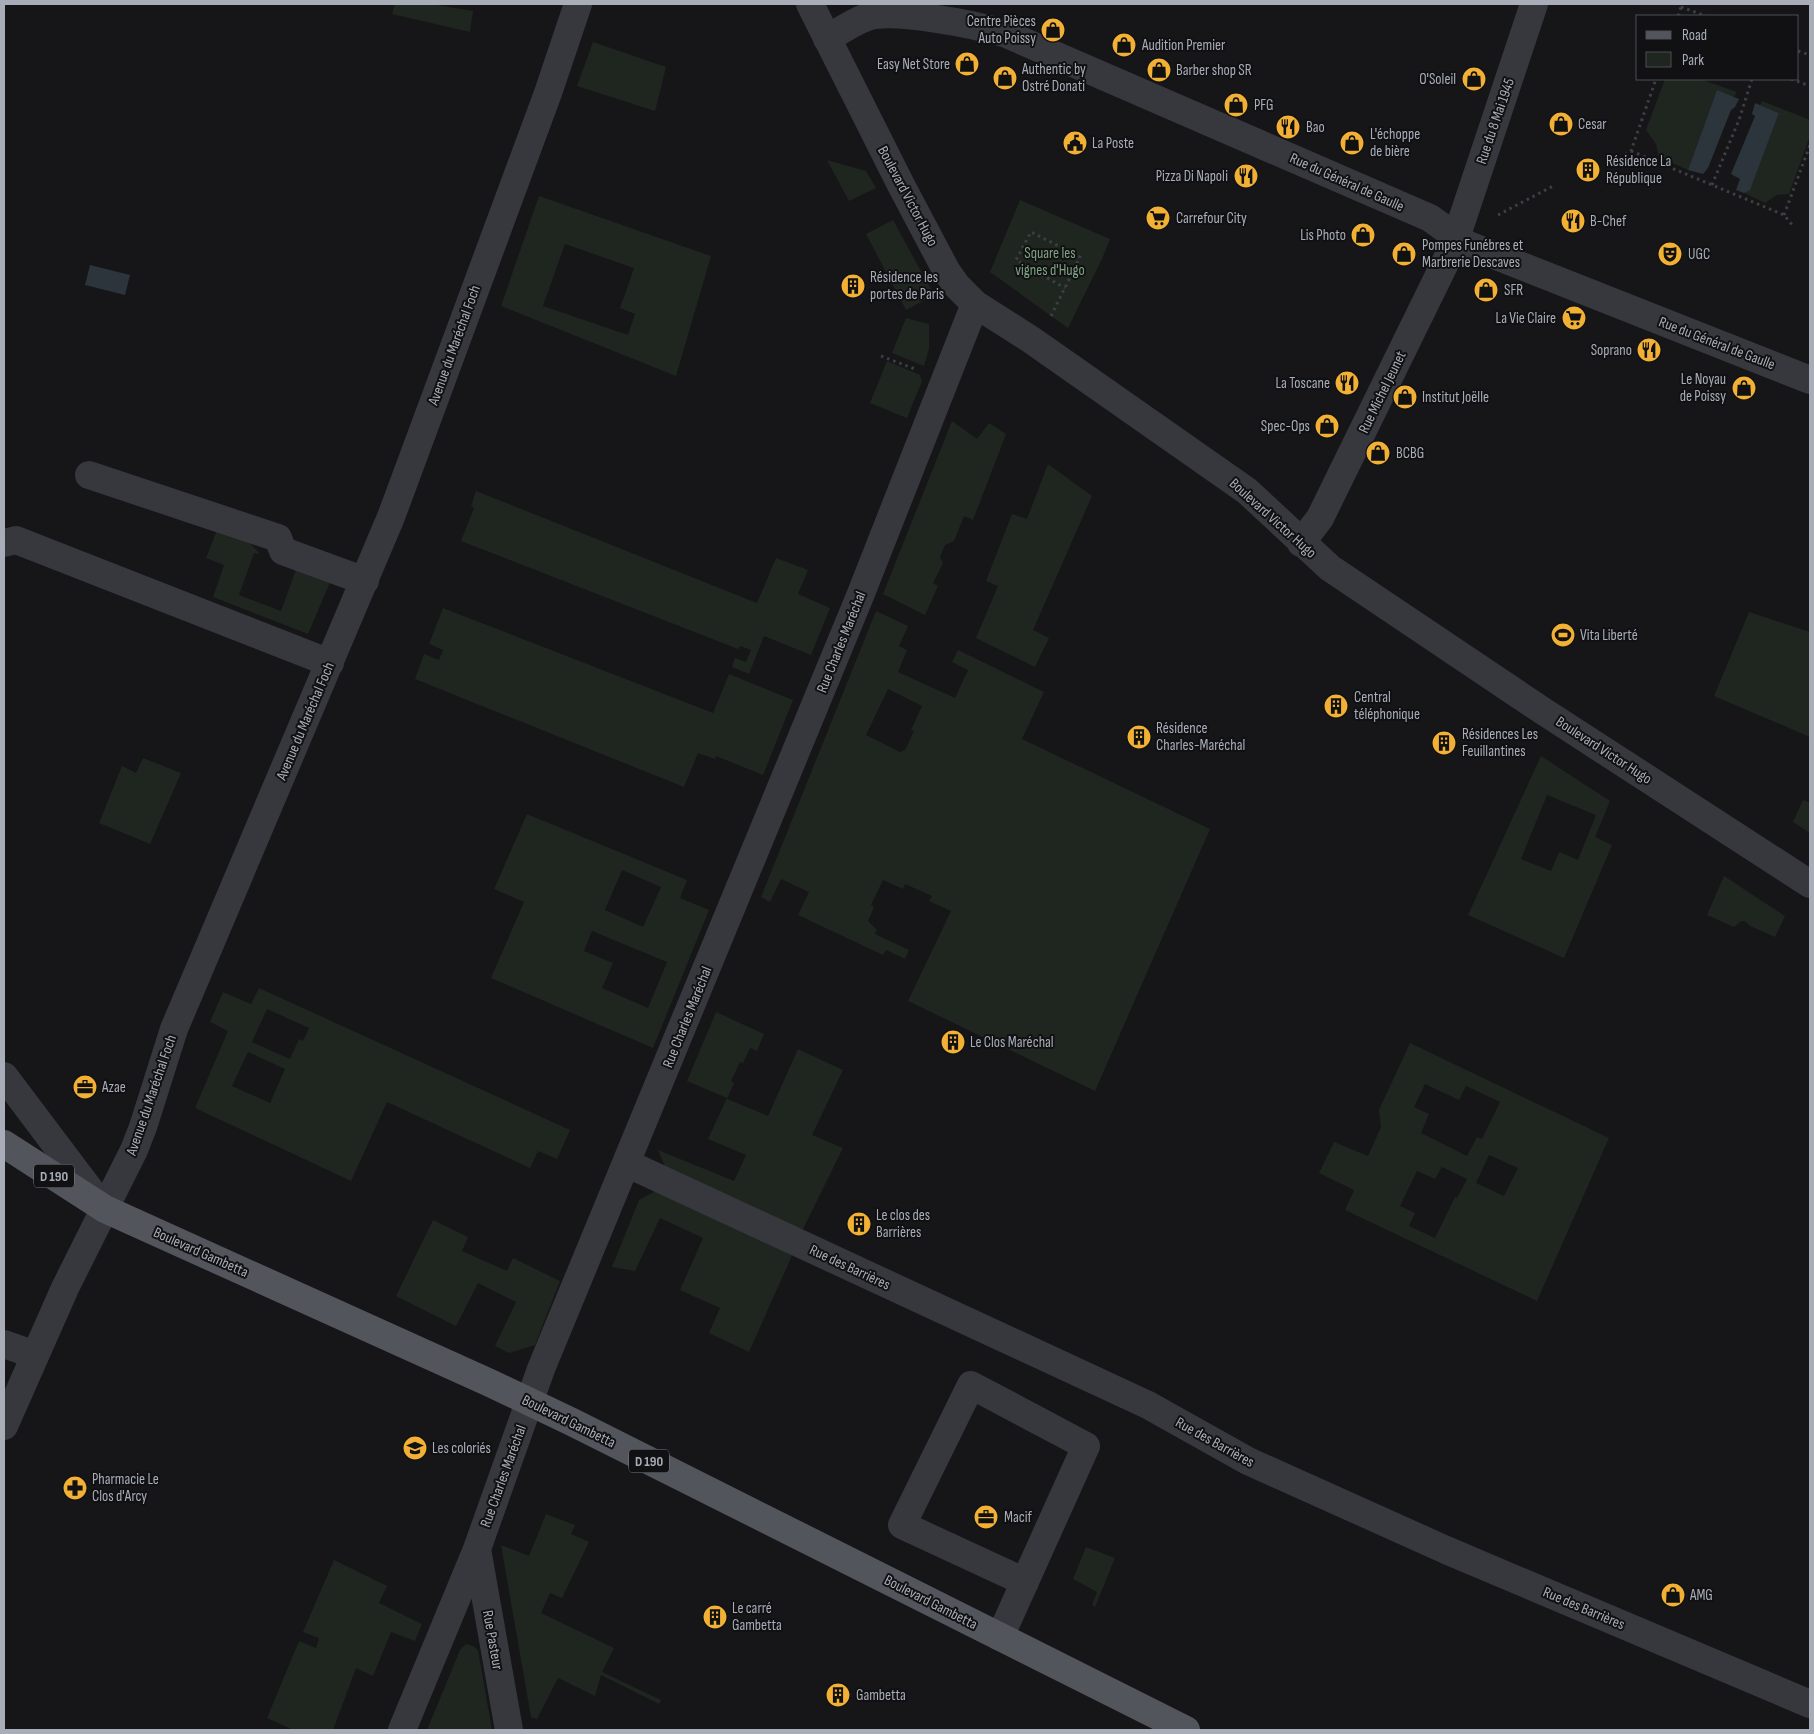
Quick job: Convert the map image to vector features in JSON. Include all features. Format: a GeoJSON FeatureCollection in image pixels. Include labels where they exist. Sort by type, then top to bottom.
{"type":"FeatureCollection","features":[{"type":"Feature","properties":{"kind":"main road","name":"D 190"},"geometry":{"type":"LineString","coordinates":[[4,1144],[104,1209]]}},
{"type":"Feature","properties":{"kind":"main road","name":"Boulevard Gambetta"},"geometry":{"type":"LineString","coordinates":[[104,1209],[530,1402],[1186,1730]]}},
{"type":"Feature","properties":{"kind":"street","name":"Avenue du Maréchal Foch"},"geometry":{"type":"LineString","coordinates":[[4,1426],[65,1288],[134,1150],[143,1128],[174,1029],[391,517],[548,93],[578,4]]}},
{"type":"Feature","properties":{"kind":"street","name":"Boulevard Victor Hugo"},"geometry":{"type":"LineString","coordinates":[[810,4],[901,185],[948,272],[957,286],[975,304],[1030,339],[1247,491],[1338,574],[1543,711],[1810,884]]}},
{"type":"Feature","properties":{"kind":"street","name":"Rue du 8 Mai 1945"},"geometry":{"type":"LineString","coordinates":[[1456,238],[1534,4]]}},
{"type":"Feature","properties":{"kind":"street","name":"Rue du Général de Gaulle"},"geometry":{"type":"LineString","coordinates":[[827,39],[858,21],[866,10],[983,27],[1004,33],[1430,218],[1456,238],[1478,249],[1810,380]]}},
{"type":"Feature","properties":{"kind":"street","name":"Rue Michel Jeunet"},"geometry":{"type":"LineString","coordinates":[[1301,542],[1320,518],[1456,238]]}},
{"type":"Feature","properties":{"kind":"street","name":"Rue Charles Maréchal"},"geometry":{"type":"LineString","coordinates":[[402,1730],[477,1549],[541,1369],[860,596],[975,304]]}},
{"type":"Feature","properties":{"kind":"street"},"geometry":{"type":"LineString","coordinates":[[89,475],[278,538],[284,551],[365,581]]}},
{"type":"Feature","properties":{"kind":"street"},"geometry":{"type":"LineString","coordinates":[[4,542],[16,540],[330,663]]}},
{"type":"Feature","properties":{"kind":"street"},"geometry":{"type":"LineString","coordinates":[[4,1076],[104,1209]]}},
{"type":"Feature","properties":{"kind":"street","name":"Rue des Barrières"},"geometry":{"type":"LineString","coordinates":[[626,1163],[1148,1405],[1257,1465],[1446,1550],[1810,1704]]}},
{"type":"Feature","properties":{"kind":"street"},"geometry":{"type":"LineString","coordinates":[[4,1344],[35,1355]]}},
{"type":"Feature","properties":{"kind":"street"},"geometry":{"type":"LineString","coordinates":[[1000,1637],[1025,1582],[1086,1446],[971,1385],[902,1524],[1025,1582]]}},
{"type":"Feature","properties":{"kind":"street","name":"Rue Pasteur"},"geometry":{"type":"LineString","coordinates":[[477,1549],[508,1730]]}},
{"type":"Feature","properties":{"kind":"path"},"geometry":{"type":"LineString","coordinates":[[1682,5],[1704,15]]}},
{"type":"Feature","properties":{"kind":"path"},"geometry":{"type":"LineString","coordinates":[[1631,151],[1656,80]]}},
{"type":"Feature","properties":{"kind":"path"},"geometry":{"type":"LineString","coordinates":[[1712,185],[1740,120],[1752,80]]}},
{"type":"Feature","properties":{"kind":"path"},"geometry":{"type":"LineString","coordinates":[[1794,80],[1810,86]]}},
{"type":"Feature","properties":{"kind":"path"},"geometry":{"type":"LineString","coordinates":[[1784,216],[1810,145]]}},
{"type":"Feature","properties":{"kind":"path"},"geometry":{"type":"LineString","coordinates":[[1624,154],[1631,151],[1784,216],[1794,228]]}},
{"type":"Feature","properties":{"kind":"path"},"geometry":{"type":"LineString","coordinates":[[1495,216],[1553,186]]}},
{"type":"Feature","properties":{"kind":"path"},"geometry":{"type":"LineString","coordinates":[[1051,316],[1065,288],[1080,256],[1031,232],[1016,260],[1065,288]]}},
{"type":"Feature","properties":{"kind":"path"},"geometry":{"type":"LineString","coordinates":[[881,356],[918,370]]}},
{"type":"Feature","properties":{"kind":"green space"},"geometry":{"type":"Polygon","coordinates":[[[395,4],[431,4],[473,11],[470,32],[392,14],[395,4]]]}},
{"type":"Feature","properties":{"kind":"green space"},"geometry":{"type":"Polygon","coordinates":[[[593,42],[666,67],[655,111],[577,86],[593,42]]]}},
{"type":"Feature","properties":{"kind":"green space"},"geometry":{"type":"Polygon","coordinates":[[[1665,80],[1703,80],[1737,92],[1734,97],[1717,91],[1688,170],[1659,157],[1656,144],[1646,130],[1665,80]]]}},
{"type":"Feature","properties":{"kind":"green space"},"geometry":{"type":"Polygon","coordinates":[[[1762,101],[1810,120],[1810,136],[1789,194],[1777,195],[1765,203],[1744,193],[1750,189],[1779,113],[1760,105],[1762,101]]]}},
{"type":"Feature","properties":{"kind":"green space"},"geometry":{"type":"Polygon","coordinates":[[[827,160],[866,171],[876,188],[849,201],[827,160]]]}},
{"type":"Feature","properties":{"kind":"green space"},"geometry":{"type":"Polygon","coordinates":[[[539,196],[711,256],[676,376],[501,306],[539,196]],[[565,244],[543,306],[628,335],[635,314],[620,308],[634,268],[565,244]]]}},
{"type":"Feature","properties":{"kind":"green space","name":"Square les vignes d'Hugo"},"geometry":{"type":"Polygon","coordinates":[[[1020,200],[1110,239],[1068,328],[990,272],[1020,200]]]}},
{"type":"Feature","properties":{"kind":"green space"},"geometry":{"type":"Polygon","coordinates":[[[893,220],[934,295],[906,310],[866,234],[893,220]]]}},
{"type":"Feature","properties":{"kind":"green space"},"geometry":{"type":"Polygon","coordinates":[[[906,318],[929,324],[929,349],[924,366],[892,353],[906,318]]]}},
{"type":"Feature","properties":{"kind":"green space"},"geometry":{"type":"Polygon","coordinates":[[[887,361],[920,375],[922,381],[907,418],[870,403],[887,361]]]}},
{"type":"Feature","properties":{"kind":"green space"},"geometry":{"type":"Polygon","coordinates":[[[952,421],[977,439],[989,423],[1006,434],[973,520],[964,516],[954,541],[945,545],[940,557],[943,563],[933,583],[938,586],[925,615],[883,594],[952,421]]]}},
{"type":"Feature","properties":{"kind":"green space"},"geometry":{"type":"Polygon","coordinates":[[[1048,464],[1092,496],[1033,630],[1049,638],[1035,667],[976,638],[998,586],[986,581],[1012,514],[1027,519],[1048,464]]]}},
{"type":"Feature","properties":{"kind":"green space"},"geometry":{"type":"Polygon","coordinates":[[[476,491],[757,603],[776,558],[808,570],[798,594],[830,608],[811,655],[764,636],[749,674],[732,667],[735,658],[746,662],[751,650],[740,646],[738,649],[461,541],[474,508],[471,506],[476,491]]]}},
{"type":"Feature","properties":{"kind":"green space"},"geometry":{"type":"Polygon","coordinates":[[[217,530],[245,538],[260,554],[254,553],[239,595],[281,611],[297,567],[331,580],[308,634],[213,597],[224,565],[206,558],[217,530]]]}},
{"type":"Feature","properties":{"kind":"green space"},"geometry":{"type":"Polygon","coordinates":[[[443,608],[713,713],[729,674],[793,700],[763,775],[716,756],[715,759],[698,753],[684,787],[415,679],[424,654],[439,660],[443,650],[429,644],[443,608]]]}},
{"type":"Feature","properties":{"kind":"green space"},"geometry":{"type":"Polygon","coordinates":[[[876,611],[908,626],[899,646],[907,650],[898,672],[955,698],[968,670],[952,662],[958,650],[1044,692],[1022,739],[1210,829],[1095,1091],[908,1001],[951,911],[929,901],[932,896],[905,884],[903,889],[883,880],[871,905],[874,907],[868,921],[877,930],[875,934],[909,950],[905,959],[886,950],[883,955],[798,915],[809,892],[781,879],[770,902],[761,897],[876,611]],[[888,689],[866,735],[900,752],[905,750],[914,731],[911,730],[922,706],[888,689]]]}},
{"type":"Feature","properties":{"kind":"green space"},"geometry":{"type":"Polygon","coordinates":[[[1749,612],[1810,632],[1810,737],[1714,696],[1749,612]]]}},
{"type":"Feature","properties":{"kind":"green space"},"geometry":{"type":"Polygon","coordinates":[[[1541,756],[1610,801],[1595,837],[1612,845],[1564,958],[1468,915],[1541,756]],[[1547,795],[1521,859],[1551,871],[1559,852],[1578,860],[1596,815],[1547,795]]]}},
{"type":"Feature","properties":{"kind":"green space"},"geometry":{"type":"Polygon","coordinates":[[[143,758],[181,773],[150,844],[99,823],[122,766],[136,773],[143,758]]]}},
{"type":"Feature","properties":{"kind":"green space"},"geometry":{"type":"Polygon","coordinates":[[[1803,800],[1810,803],[1810,833],[1793,822],[1803,800]]]}},
{"type":"Feature","properties":{"kind":"green space"},"geometry":{"type":"Polygon","coordinates":[[[527,814],[687,880],[680,898],[709,910],[653,1048],[491,978],[524,902],[494,889],[527,814]],[[622,870],[605,910],[643,927],[661,887],[622,870]],[[592,931],[584,951],[613,963],[602,988],[648,1008],[667,962],[592,931]]]}},
{"type":"Feature","properties":{"kind":"green space"},"geometry":{"type":"Polygon","coordinates":[[[1724,876],[1785,916],[1775,937],[1750,926],[1745,921],[1741,921],[1734,927],[1707,915],[1724,876]]]}},
{"type":"Feature","properties":{"kind":"green space"},"geometry":{"type":"Polygon","coordinates":[[[259,988],[570,1130],[557,1159],[538,1151],[530,1168],[387,1102],[351,1181],[195,1108],[228,1031],[210,1022],[223,992],[251,1004],[259,988]],[[267,1009],[252,1042],[290,1059],[299,1039],[303,1041],[309,1028],[267,1009]],[[248,1052],[232,1086],[270,1103],[285,1069],[248,1052]]]}},
{"type":"Feature","properties":{"kind":"green space"},"geometry":{"type":"Polygon","coordinates":[[[716,1012],[764,1034],[757,1051],[750,1048],[743,1063],[740,1062],[731,1081],[734,1083],[727,1099],[768,1116],[798,1049],[843,1070],[812,1135],[843,1148],[802,1231],[665,1167],[658,1150],[734,1181],[746,1155],[708,1139],[727,1098],[687,1081],[716,1012]]]}},
{"type":"Feature","properties":{"kind":"green space"},"geometry":{"type":"Polygon","coordinates":[[[1410,1043],[1609,1138],[1537,1301],[1345,1210],[1354,1190],[1319,1173],[1334,1142],[1368,1156],[1381,1127],[1379,1110],[1410,1043]],[[1425,1084],[1414,1107],[1429,1114],[1421,1133],[1467,1156],[1477,1137],[1482,1139],[1500,1102],[1466,1086],[1459,1100],[1425,1084]],[[1489,1155],[1476,1183],[1504,1196],[1518,1168],[1489,1155]],[[1442,1167],[1435,1179],[1417,1171],[1400,1206],[1415,1213],[1409,1226],[1435,1238],[1455,1197],[1457,1198],[1467,1179],[1442,1167]]]}},
{"type":"Feature","properties":{"kind":"green space"},"geometry":{"type":"Polygon","coordinates":[[[661,1188],[794,1251],[749,1352],[709,1333],[720,1308],[680,1290],[703,1238],[660,1218],[635,1271],[612,1267],[639,1200],[661,1188]]]}},
{"type":"Feature","properties":{"kind":"green space"},"geometry":{"type":"Polygon","coordinates":[[[433,1220],[468,1237],[462,1251],[507,1271],[513,1258],[560,1281],[535,1345],[509,1353],[495,1346],[516,1302],[478,1283],[456,1326],[396,1296],[433,1220]]]}},
{"type":"Feature","properties":{"kind":"green space"},"geometry":{"type":"Polygon","coordinates":[[[546,1514],[575,1525],[571,1534],[589,1542],[562,1598],[550,1593],[541,1613],[614,1648],[602,1672],[661,1700],[659,1704],[601,1675],[595,1696],[558,1678],[537,1719],[531,1717],[501,1545],[529,1556],[546,1514]]]}},
{"type":"Feature","properties":{"kind":"green space"},"geometry":{"type":"Polygon","coordinates":[[[1086,1547],[1115,1558],[1095,1607],[1092,1605],[1097,1592],[1073,1579],[1086,1547]]]}},
{"type":"Feature","properties":{"kind":"green space"},"geometry":{"type":"Polygon","coordinates":[[[334,1560],[387,1586],[379,1603],[422,1624],[415,1641],[391,1632],[373,1676],[356,1668],[333,1730],[293,1730],[267,1718],[299,1641],[316,1648],[319,1638],[303,1632],[334,1560]]]}},
{"type":"Feature","properties":{"kind":"green space"},"geometry":{"type":"Polygon","coordinates":[[[466,1644],[478,1650],[492,1730],[427,1730],[460,1650],[466,1644]]]}},
{"type":"Feature","properties":{"kind":"shaded area"},"geometry":{"type":"Polygon","coordinates":[[[1717,90],[1739,99],[1731,110],[1708,168],[1703,174],[1688,170],[1717,90]]]}},
{"type":"Feature","properties":{"kind":"shaded area"},"geometry":{"type":"Polygon","coordinates":[[[1755,103],[1779,113],[1750,190],[1744,193],[1736,190],[1740,179],[1731,174],[1755,116],[1752,114],[1755,103]]]}},
{"type":"Feature","properties":{"kind":"shaded area"},"geometry":{"type":"Polygon","coordinates":[[[90,265],[130,275],[125,295],[85,285],[90,265]]]}},
{"type":"Feature","properties":{"kind":"place","name":"Centre Pièces Auto Poissy"},"geometry":{"type":"Point","coordinates":[1053,30]}},
{"type":"Feature","properties":{"kind":"place","name":"Audition Premier"},"geometry":{"type":"Point","coordinates":[1124,45]}},
{"type":"Feature","properties":{"kind":"place","name":"Easy Net Store"},"geometry":{"type":"Point","coordinates":[967,64]}},
{"type":"Feature","properties":{"kind":"place","name":"Barber shop SR"},"geometry":{"type":"Point","coordinates":[1159,70]}},
{"type":"Feature","properties":{"kind":"place","name":"Authentic by Ostré Donati"},"geometry":{"type":"Point","coordinates":[1005,78]}},
{"type":"Feature","properties":{"kind":"place","name":"O'Soleil"},"geometry":{"type":"Point","coordinates":[1474,79]}},
{"type":"Feature","properties":{"kind":"place","name":"PFG"},"geometry":{"type":"Point","coordinates":[1236,105]}},
{"type":"Feature","properties":{"kind":"place","name":"Cesar"},"geometry":{"type":"Point","coordinates":[1561,124]}},
{"type":"Feature","properties":{"kind":"place","name":"Bao"},"geometry":{"type":"Point","coordinates":[1288,127]}},
{"type":"Feature","properties":{"kind":"place","name":"La Poste"},"geometry":{"type":"Point","coordinates":[1075,143]}},
{"type":"Feature","properties":{"kind":"place","name":"L'échoppe de bière"},"geometry":{"type":"Point","coordinates":[1352,143]}},
{"type":"Feature","properties":{"kind":"place","name":"Résidence La République"},"geometry":{"type":"Point","coordinates":[1588,170]}},
{"type":"Feature","properties":{"kind":"place","name":"Pizza Di Napoli"},"geometry":{"type":"Point","coordinates":[1246,176]}},
{"type":"Feature","properties":{"kind":"place","name":"Carrefour City"},"geometry":{"type":"Point","coordinates":[1158,218]}},
{"type":"Feature","properties":{"kind":"place","name":"B-Chef"},"geometry":{"type":"Point","coordinates":[1573,221]}},
{"type":"Feature","properties":{"kind":"place","name":"Lis Photo"},"geometry":{"type":"Point","coordinates":[1363,235]}},
{"type":"Feature","properties":{"kind":"place","name":"Pompes Funébres et Marbrerie Descaves"},"geometry":{"type":"Point","coordinates":[1404,254]}},
{"type":"Feature","properties":{"kind":"place","name":"UGC"},"geometry":{"type":"Point","coordinates":[1670,254]}},
{"type":"Feature","properties":{"kind":"place","name":"Résidence les portes de Paris"},"geometry":{"type":"Point","coordinates":[853,286]}},
{"type":"Feature","properties":{"kind":"place","name":"SFR"},"geometry":{"type":"Point","coordinates":[1486,290]}},
{"type":"Feature","properties":{"kind":"place","name":"La Vie Claire"},"geometry":{"type":"Point","coordinates":[1574,318]}},
{"type":"Feature","properties":{"kind":"place","name":"Soprano"},"geometry":{"type":"Point","coordinates":[1649,350]}},
{"type":"Feature","properties":{"kind":"place","name":"La Toscane"},"geometry":{"type":"Point","coordinates":[1347,383]}},
{"type":"Feature","properties":{"kind":"place","name":"Le Noyau de Poissy"},"geometry":{"type":"Point","coordinates":[1744,388]}},
{"type":"Feature","properties":{"kind":"place","name":"Institut Joëlle"},"geometry":{"type":"Point","coordinates":[1405,397]}},
{"type":"Feature","properties":{"kind":"place","name":"Spec-Ops"},"geometry":{"type":"Point","coordinates":[1327,426]}},
{"type":"Feature","properties":{"kind":"place","name":"BCBG"},"geometry":{"type":"Point","coordinates":[1378,453]}},
{"type":"Feature","properties":{"kind":"place","name":"Vita Liberté"},"geometry":{"type":"Point","coordinates":[1563,635]}},
{"type":"Feature","properties":{"kind":"place","name":"Central téléphonique"},"geometry":{"type":"Point","coordinates":[1336,706]}},
{"type":"Feature","properties":{"kind":"place","name":"Résidence Charles-Maréchal"},"geometry":{"type":"Point","coordinates":[1139,737]}},
{"type":"Feature","properties":{"kind":"place","name":"Résidences Les Feuillantines"},"geometry":{"type":"Point","coordinates":[1444,743]}},
{"type":"Feature","properties":{"kind":"place","name":"Le Clos Maréchal"},"geometry":{"type":"Point","coordinates":[953,1042]}},
{"type":"Feature","properties":{"kind":"place","name":"Azae"},"geometry":{"type":"Point","coordinates":[85,1087]}},
{"type":"Feature","properties":{"kind":"place","name":"Le clos des Barrières"},"geometry":{"type":"Point","coordinates":[859,1224]}},
{"type":"Feature","properties":{"kind":"place","name":"Les coloriés"},"geometry":{"type":"Point","coordinates":[415,1448]}},
{"type":"Feature","properties":{"kind":"place","name":"Pharmacie Le Clos d'Arcy"},"geometry":{"type":"Point","coordinates":[75,1488]}},
{"type":"Feature","properties":{"kind":"place","name":"Macif"},"geometry":{"type":"Point","coordinates":[986,1517]}},
{"type":"Feature","properties":{"kind":"place","name":"AMG"},"geometry":{"type":"Point","coordinates":[1673,1595]}},
{"type":"Feature","properties":{"kind":"place","name":"Le carré Gambetta"},"geometry":{"type":"Point","coordinates":[715,1617]}},
{"type":"Feature","properties":{"kind":"place","name":"Gambetta"},"geometry":{"type":"Point","coordinates":[838,1695]}}]}
